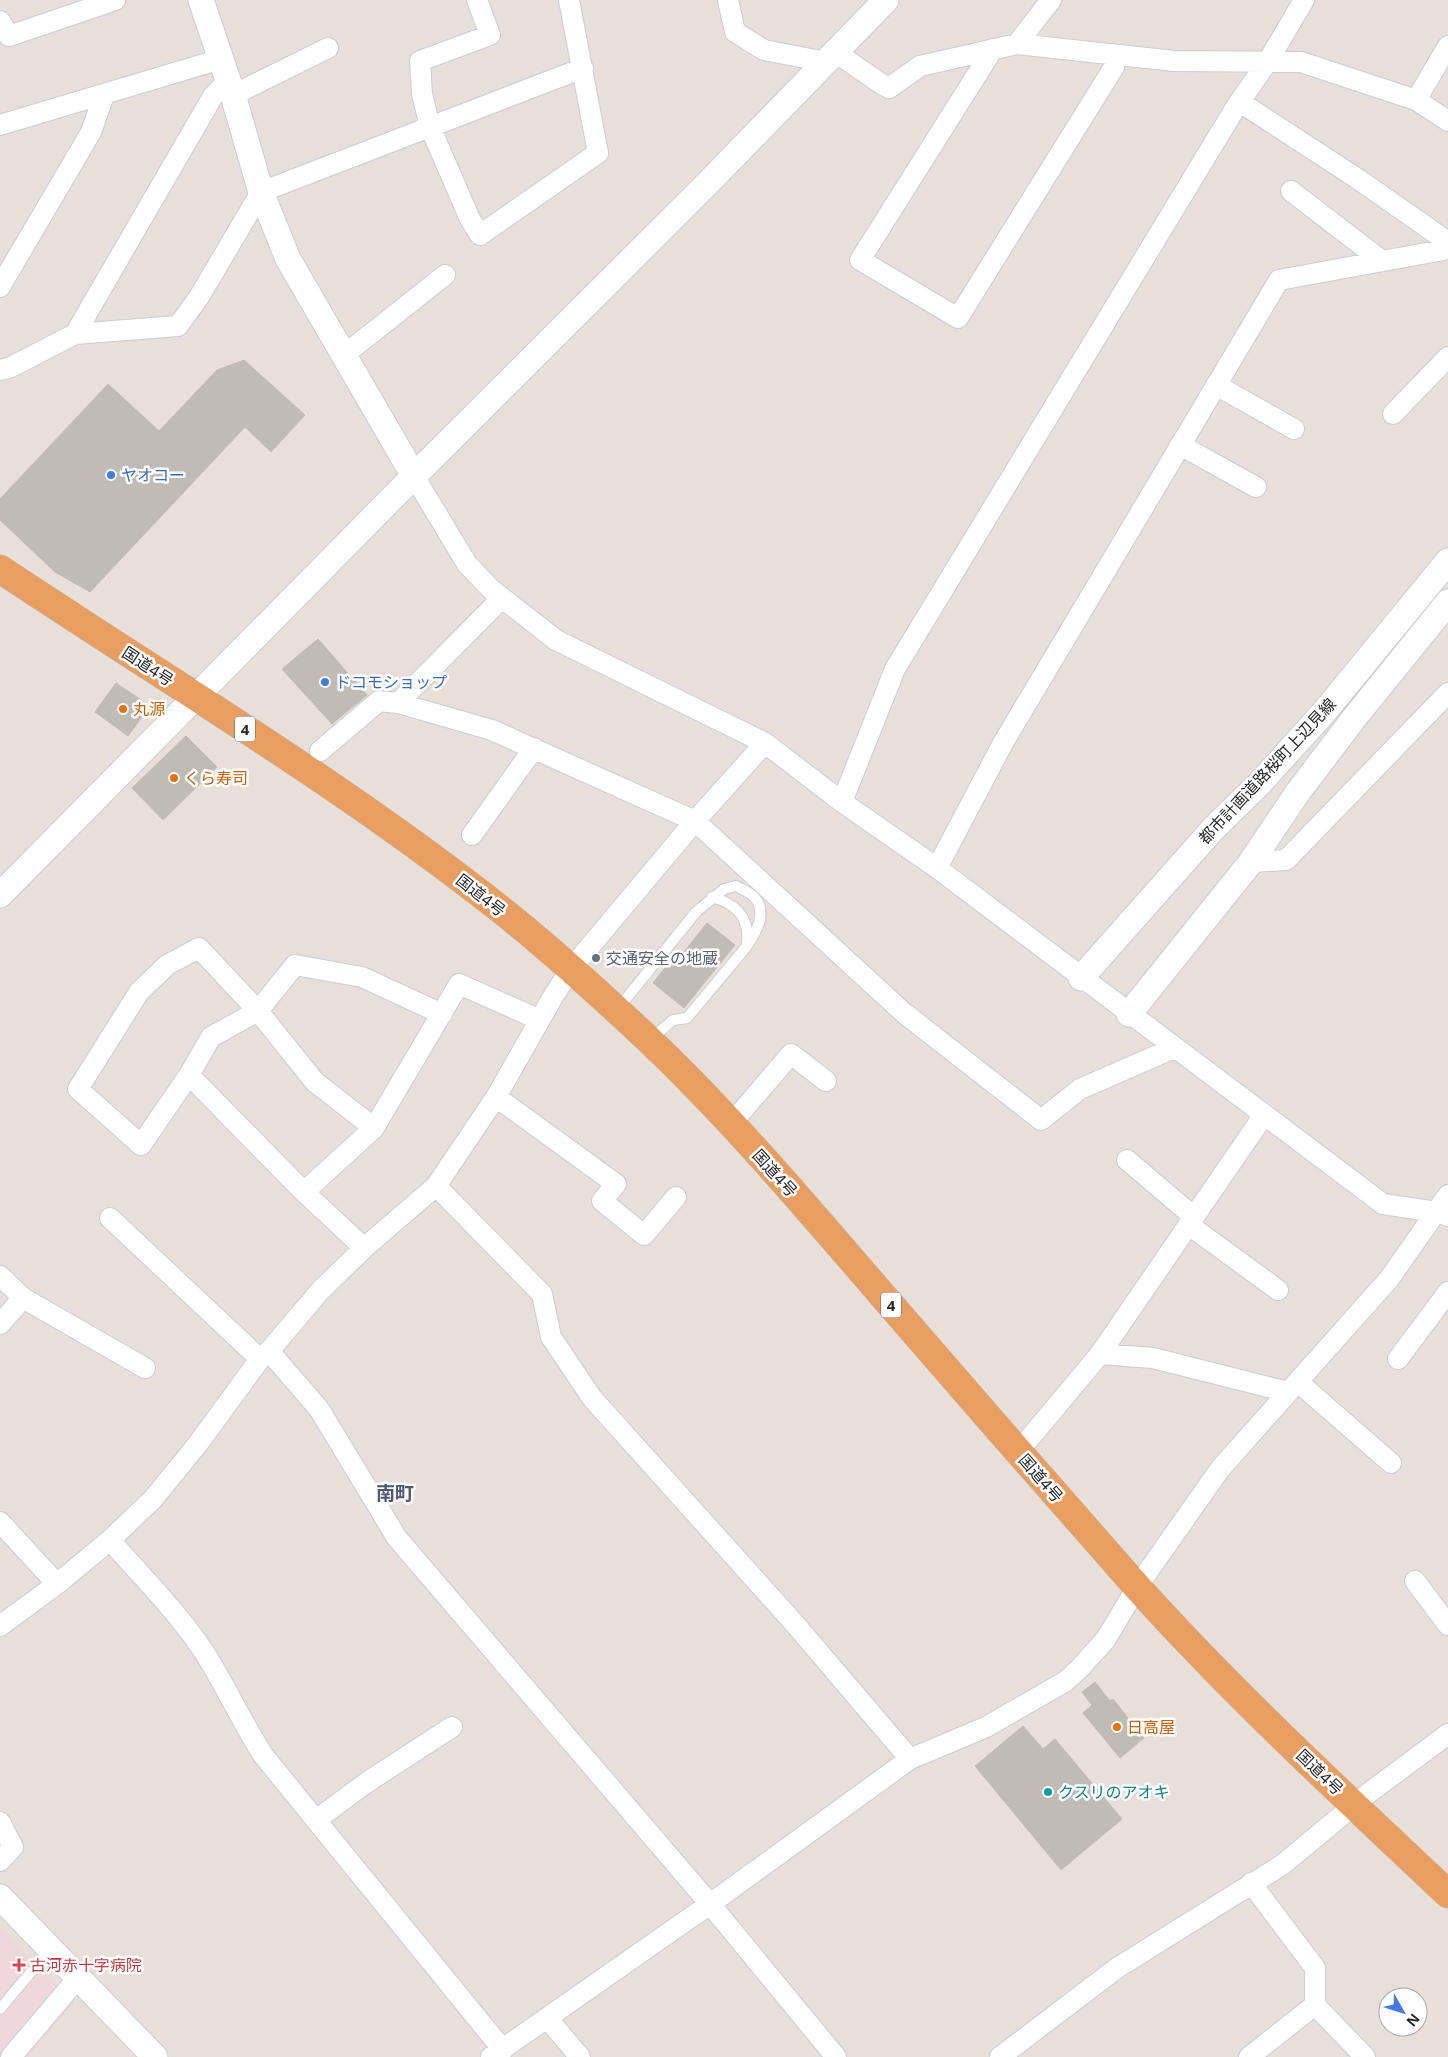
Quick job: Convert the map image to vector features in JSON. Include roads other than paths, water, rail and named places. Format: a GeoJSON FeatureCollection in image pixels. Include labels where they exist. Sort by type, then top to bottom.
{"type":"FeatureCollection","features":[{"type":"Feature","properties":{"kind":"highway","name":"国道4号"},"geometry":{"type":"LineString","coordinates":[[0,569],[294,761],[393,829],[500,909],[571,969],[649,1040],[731,1124],[822,1225],[1137,1586],[1237,1692],[1448,1894]]}},
{"type":"Feature","properties":{"kind":"street"},"geometry":{"type":"LineString","coordinates":[[0,21],[9,36],[115,0]]}},
{"type":"Feature","properties":{"kind":"street"},"geometry":{"type":"LineString","coordinates":[[201,0],[228,78],[261,192],[288,259],[467,564],[502,598],[556,640],[765,743],[842,802],[937,868],[1383,1204],[1442,1214]]}},
{"type":"Feature","properties":{"kind":"street"},"geometry":{"type":"LineString","coordinates":[[477,0],[490,35],[420,60],[422,94],[430,126],[470,219],[480,235],[598,153],[570,0]]}},
{"type":"Feature","properties":{"kind":"street"},"geometry":{"type":"LineString","coordinates":[[728,0],[735,32],[764,50],[830,57],[890,88],[920,66],[1018,44],[1174,61],[1301,62],[1416,100],[1448,121]]}},
{"type":"Feature","properties":{"kind":"street"},"geometry":{"type":"LineString","coordinates":[[0,895],[414,476],[707,184],[886,0]]}},
{"type":"Feature","properties":{"kind":"street"},"geometry":{"type":"LineString","coordinates":[[1018,44],[1051,0]]}},
{"type":"Feature","properties":{"kind":"street"},"geometry":{"type":"LineString","coordinates":[[842,802],[895,669],[1304,0]]}},
{"type":"Feature","properties":{"kind":"street"},"geometry":{"type":"LineString","coordinates":[[1416,100],[1448,46]]}},
{"type":"Feature","properties":{"kind":"street"},"geometry":{"type":"LineString","coordinates":[[0,125],[104,95],[228,78],[328,48]]}},
{"type":"Feature","properties":{"kind":"street"},"geometry":{"type":"LineString","coordinates":[[993,49],[860,260],[958,318],[1114,67]]}},
{"type":"Feature","properties":{"kind":"street"},"geometry":{"type":"LineString","coordinates":[[0,370],[12,367],[75,334],[178,326],[199,297],[261,192],[583,68]]}},
{"type":"Feature","properties":{"kind":"street"},"geometry":{"type":"LineString","coordinates":[[75,334],[212,96],[228,78]]}},
{"type":"Feature","properties":{"kind":"street"},"geometry":{"type":"LineString","coordinates":[[0,287],[91,132],[104,95]]}},
{"type":"Feature","properties":{"kind":"street"},"geometry":{"type":"LineString","coordinates":[[1240,102],[1358,179],[1448,242]]}},
{"type":"Feature","properties":{"kind":"street"},"geometry":{"type":"LineString","coordinates":[[1291,192],[1382,261]]}},
{"type":"Feature","properties":{"kind":"street"},"geometry":{"type":"LineString","coordinates":[[937,868],[1003,743],[1279,280],[1448,249]]}},
{"type":"Feature","properties":{"kind":"street"},"geometry":{"type":"LineString","coordinates":[[344,355],[445,275]]}},
{"type":"Feature","properties":{"kind":"street"},"geometry":{"type":"LineString","coordinates":[[1393,414],[1448,357]]}},
{"type":"Feature","properties":{"kind":"street"},"geometry":{"type":"LineString","coordinates":[[1216,385],[1294,429]]}},
{"type":"Feature","properties":{"kind":"street"},"geometry":{"type":"LineString","coordinates":[[1180,445],[1256,488]]}},
{"type":"Feature","properties":{"kind":"street","name":"都市計画道路桜町上辺見線"},"geometry":{"type":"LineString","coordinates":[[1081,978],[1213,829],[1260,783],[1325,711],[1448,561]]}},
{"type":"Feature","properties":{"kind":"street"},"geometry":{"type":"LineString","coordinates":[[398,703],[502,598]]}},
{"type":"Feature","properties":{"kind":"street","name":"都市計画道路桜町上辺見線"},"geometry":{"type":"LineString","coordinates":[[1129,1014],[1251,862],[1304,784],[1355,717],[1448,602]]}},
{"type":"Feature","properties":{"kind":"street"},"geometry":{"type":"LineString","coordinates":[[1251,862],[1286,860],[1448,693]]}},
{"type":"Feature","properties":{"kind":"street"},"geometry":{"type":"LineString","coordinates":[[320,751],[379,701],[398,703],[492,730],[695,821],[904,1013],[1041,1120],[1080,1089],[1174,1048]]}},
{"type":"Feature","properties":{"kind":"street"},"geometry":{"type":"LineString","coordinates":[[0,1626],[57,1584],[110,1540],[153,1499],[197,1445],[265,1355],[320,1291],[364,1248],[436,1186],[496,1096],[571,969],[695,821],[765,743]]}},
{"type":"Feature","properties":{"kind":"street"},"geometry":{"type":"LineString","coordinates":[[472,835],[534,748]]}},
{"type":"Feature","properties":{"kind":"street"},"geometry":{"type":"LineString","coordinates":[[374,1128],[316,1082],[258,1011],[199,948],[167,965],[139,992],[78,1089],[142,1145],[189,1075],[211,1036],[258,1011],[295,965],[362,977],[442,1014]]}},
{"type":"Feature","properties":{"kind":"street"},"geometry":{"type":"LineString","coordinates":[[304,1192],[374,1128],[459,984],[540,1020]]}},
{"type":"Feature","properties":{"kind":"street"},"geometry":{"type":"LineString","coordinates":[[731,1124],[791,1054],[826,1081]]}},
{"type":"Feature","properties":{"kind":"street"},"geometry":{"type":"LineString","coordinates":[[189,1075],[304,1192],[364,1248]]}},
{"type":"Feature","properties":{"kind":"street"},"geometry":{"type":"LineString","coordinates":[[496,1096],[616,1184],[602,1201],[644,1235],[676,1197]]}},
{"type":"Feature","properties":{"kind":"street"},"geometry":{"type":"LineString","coordinates":[[1017,1450],[1029,1439],[1100,1354],[1264,1115]]}},
{"type":"Feature","properties":{"kind":"street"},"geometry":{"type":"LineString","coordinates":[[1127,1160],[1192,1221],[1278,1290]]}},
{"type":"Feature","properties":{"kind":"street"},"geometry":{"type":"LineString","coordinates":[[436,1186],[542,1294],[551,1337],[592,1398],[794,1623],[910,1759]]}},
{"type":"Feature","properties":{"kind":"street"},"geometry":{"type":"LineString","coordinates":[[110,1540],[187,1629],[206,1655],[244,1725],[263,1755],[316,1820],[497,2053],[710,1904],[910,1759],[986,1727],[1066,1681],[1093,1656],[1106,1639],[1137,1586],[1220,1469],[1389,1279],[1442,1214],[1448,1195]]}},
{"type":"Feature","properties":{"kind":"street"},"geometry":{"type":"LineString","coordinates":[[110,1218],[265,1355],[320,1409],[397,1538],[710,1904],[836,2057]]}},
{"type":"Feature","properties":{"kind":"street"},"geometry":{"type":"LineString","coordinates":[[0,1276],[23,1298],[145,1368]]}},
{"type":"Feature","properties":{"kind":"street"},"geometry":{"type":"LineString","coordinates":[[1398,1359],[1448,1292]]}},
{"type":"Feature","properties":{"kind":"street"},"geometry":{"type":"LineString","coordinates":[[0,1324],[23,1298]]}},
{"type":"Feature","properties":{"kind":"street"},"geometry":{"type":"LineString","coordinates":[[1100,1354],[1153,1358],[1293,1387],[1391,1464]]}},
{"type":"Feature","properties":{"kind":"street"},"geometry":{"type":"LineString","coordinates":[[0,1522],[57,1584]]}},
{"type":"Feature","properties":{"kind":"street"},"geometry":{"type":"LineString","coordinates":[[1415,1581],[1448,1625]]}},
{"type":"Feature","properties":{"kind":"street"},"geometry":{"type":"LineString","coordinates":[[316,1820],[366,1783],[452,1727]]}},
{"type":"Feature","properties":{"kind":"street"},"geometry":{"type":"LineString","coordinates":[[1000,2057],[1117,1968],[1251,1883],[1282,1866],[1354,1805],[1448,1734]]}},
{"type":"Feature","properties":{"kind":"street"},"geometry":{"type":"LineString","coordinates":[[0,1822],[13,1847],[0,1861]]}},
{"type":"Feature","properties":{"kind":"street"},"geometry":{"type":"LineString","coordinates":[[1251,1883],[1315,1968],[1315,2005],[1365,2057]]}},
{"type":"Feature","properties":{"kind":"street"},"geometry":{"type":"LineString","coordinates":[[0,1897],[155,2057]]}},
{"type":"Feature","properties":{"kind":"street"},"geometry":{"type":"LineString","coordinates":[[11,2057],[77,1978]]}},
{"type":"Feature","properties":{"kind":"street"},"geometry":{"type":"LineString","coordinates":[[1249,2057],[1315,2005]]}},
{"type":"Feature","properties":{"kind":"street"},"geometry":{"type":"LineString","coordinates":[[547,2018],[580,2057]]}},
{"type":"Feature","properties":{"kind":"lane"},"geometry":{"type":"LineString","coordinates":[[616,1010],[696,912],[712,897],[724,889],[736,886],[754,897],[761,909],[760,922],[747,946],[687,1018],[673,1020],[649,1040]]}},
{"type":"Feature","properties":{"kind":"lane"},"geometry":{"type":"LineString","coordinates":[[712,897],[723,900],[745,918],[749,931],[747,946]]}},
{"type":"Feature","properties":{"kind":"lane"},"geometry":{"type":"LineString","coordinates":[[0,2009],[31,1972]]}},
{"type":"Feature","properties":{"kind":"place","name":"ヤオコー"},"geometry":{"type":"Point","coordinates":[111,475]}},
{"type":"Feature","properties":{"kind":"place","name":"ドコモショップ"},"geometry":{"type":"Point","coordinates":[325,682]}},
{"type":"Feature","properties":{"kind":"place","name":"丸源"},"geometry":{"type":"Point","coordinates":[123,709]}},
{"type":"Feature","properties":{"kind":"place","name":"くら寿司"},"geometry":{"type":"Point","coordinates":[174,778]}},
{"type":"Feature","properties":{"kind":"place","name":"交通安全の地蔵"},"geometry":{"type":"Point","coordinates":[596,958]}},
{"type":"Feature","properties":{"kind":"place","name":"日高屋"},"geometry":{"type":"Point","coordinates":[1117,1727]}},
{"type":"Feature","properties":{"kind":"place","name":"クスリのアオキ"},"geometry":{"type":"Point","coordinates":[1048,1792]}},
{"type":"Feature","properties":{"kind":"place","name":"古河赤十字病院"},"geometry":{"type":"Point","coordinates":[19,1965]}},
{"type":"Feature","properties":{"kind":"district","name":"南町"},"geometry":{"type":"Point","coordinates":[395,1493]}}]}
